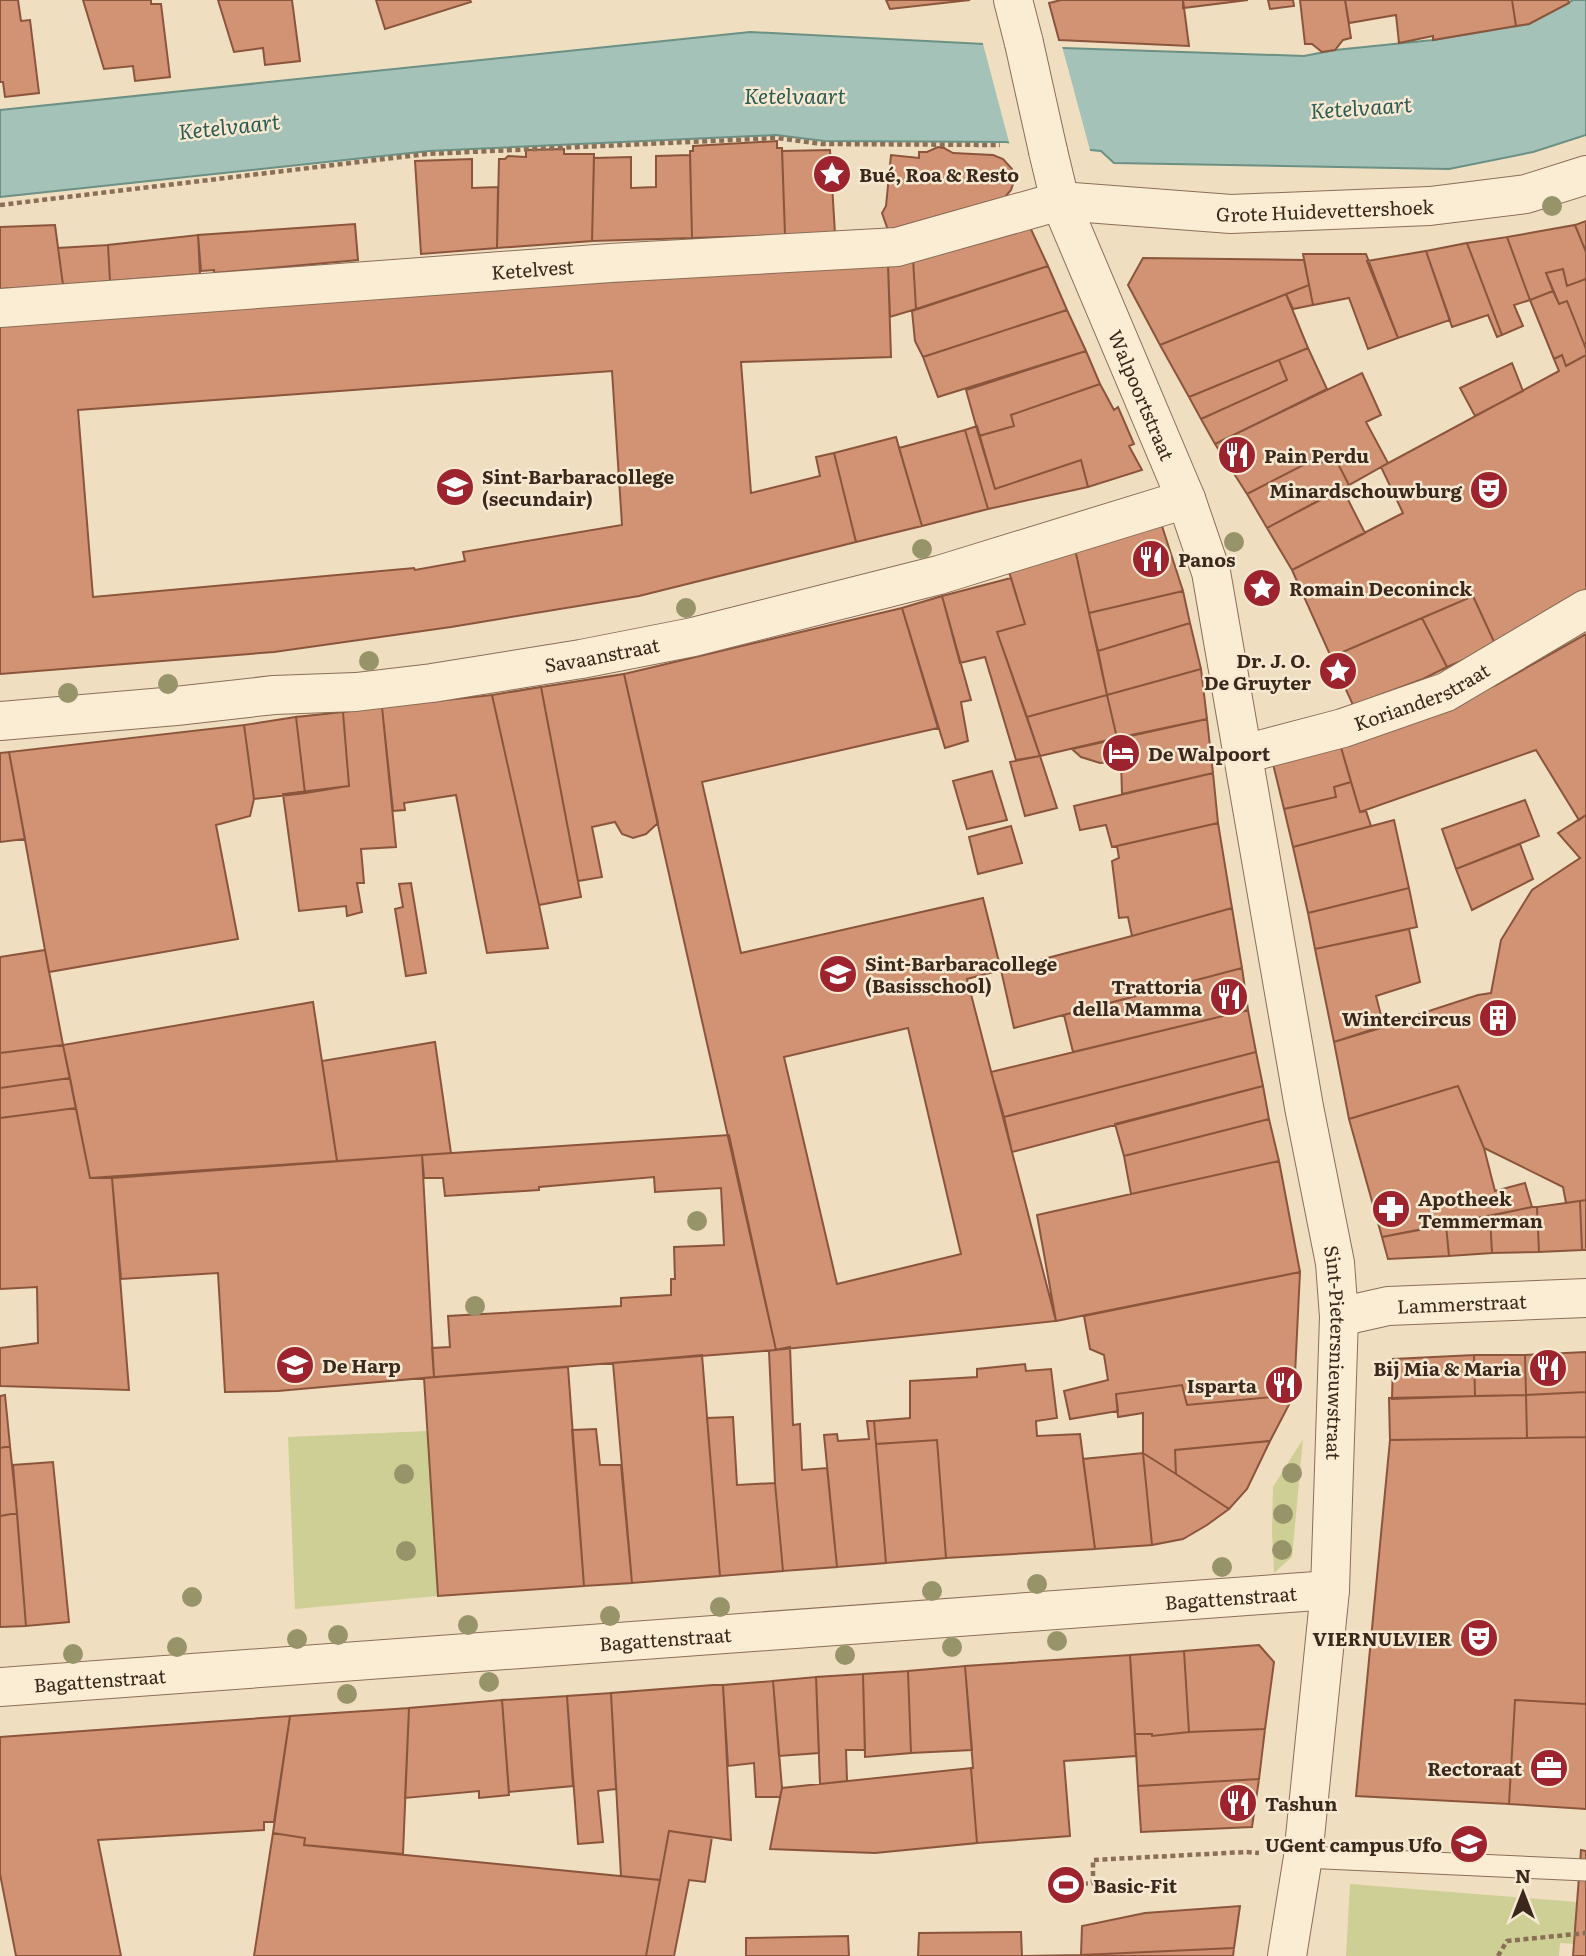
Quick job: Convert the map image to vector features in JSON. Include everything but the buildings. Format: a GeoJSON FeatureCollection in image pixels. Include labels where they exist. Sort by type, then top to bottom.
{"type":"FeatureCollection","features":[{"type":"Feature","properties":{"kind":"street","name":"Walpoortstraat"},"geometry":{"type":"LineString","coordinates":[[1013,0],[1060,201],[1186,499],[1211,572],[1244,754]]}},
{"type":"Feature","properties":{"kind":"street","name":"Grote Huidevettershoek"},"geometry":{"type":"LineString","coordinates":[[1060,201],[1231,214],[1430,206],[1526,194],[1586,175]]}},
{"type":"Feature","properties":{"kind":"street","name":"Ketelvest"},"geometry":{"type":"LineString","coordinates":[[0,308],[610,263],[897,247],[1060,201]]}},
{"type":"Feature","properties":{"kind":"street","name":"Savaanstraat"},"geometry":{"type":"LineString","coordinates":[[0,721],[274,695],[356,692],[432,683],[581,659],[693,637],[939,575],[1186,499]]}},
{"type":"Feature","properties":{"kind":"street","name":"Korianderstraat"},"geometry":{"type":"LineString","coordinates":[[1244,754],[1343,728],[1446,692],[1586,609]]}},
{"type":"Feature","properties":{"kind":"street","name":"Sint-Pietersnieuwstraat"},"geometry":{"type":"LineString","coordinates":[[1244,754],[1304,1107],[1335,1263],[1339,1317],[1331,1590],[1303,1857],[1287,1956]]}},
{"type":"Feature","properties":{"kind":"street","name":"Lammerstraat"},"geometry":{"type":"LineString","coordinates":[[1339,1317],[1388,1307],[1586,1298]]}},
{"type":"Feature","properties":{"kind":"street","name":"Bagattenstraat"},"geometry":{"type":"LineString","coordinates":[[0,1687],[1331,1590]]}},
{"type":"Feature","properties":{"kind":"lane"},"geometry":{"type":"LineString","coordinates":[[1303,1857],[1586,1870]]}},
{"type":"Feature","properties":{"kind":"path"},"geometry":{"type":"LineString","coordinates":[[0,205],[426,154],[777,138],[822,144]]}},
{"type":"Feature","properties":{"kind":"path"},"geometry":{"type":"LineString","coordinates":[[1066,1885],[1093,1883],[1093,1860],[1246,1852],[1303,1857]]}},
{"type":"Feature","properties":{"kind":"path"},"geometry":{"type":"LineString","coordinates":[[1498,1956],[1507,1941],[1586,1933]]}},
{"type":"Feature","properties":{"kind":"green space"},"geometry":{"type":"Polygon","coordinates":[[[428,1431],[438,1596],[295,1609],[288,1437],[428,1431]]]}},
{"type":"Feature","properties":{"kind":"green space"},"geometry":{"type":"Polygon","coordinates":[[[1303,1439],[1292,1557],[1274,1573],[1273,1487],[1303,1439]]]}},
{"type":"Feature","properties":{"kind":"green space"},"geometry":{"type":"Polygon","coordinates":[[[1350,1884],[1577,1902],[1574,1944],[1560,1943],[1559,1956],[1346,1956],[1350,1884]]]}},
{"type":"Feature","properties":{"kind":"water","name":"Ketelvaart"},"geometry":{"type":"Polygon","coordinates":[[[1573,0],[1586,0],[1586,135],[1533,152],[1449,169],[1114,163],[1101,151],[1005,142],[824,141],[776,135],[429,151],[0,197],[0,110],[750,32],[1063,48],[1304,56],[1335,50],[1433,40],[1529,24],[1573,0]]]}},
{"type":"Feature","properties":{"kind":"pier"},"geometry":{"type":"Polygon","coordinates":[[[982,40],[1062,46],[1091,154],[1010,146],[982,40]]]}},
{"type":"Feature","properties":{"kind":"place","name":"Bué, Roa & Resto"},"geometry":{"type":"Point","coordinates":[832,174]}},
{"type":"Feature","properties":{"kind":"place","name":"Pain Perdu"},"geometry":{"type":"Point","coordinates":[1237,455]}},
{"type":"Feature","properties":{"kind":"place","name":"Sint-Barbaracollege (secundair)"},"geometry":{"type":"Point","coordinates":[455,487]}},
{"type":"Feature","properties":{"kind":"place","name":"Minardschouwburg"},"geometry":{"type":"Point","coordinates":[1489,490]}},
{"type":"Feature","properties":{"kind":"place","name":"Panos"},"geometry":{"type":"Point","coordinates":[1151,559]}},
{"type":"Feature","properties":{"kind":"place","name":"Romain Deconinck"},"geometry":{"type":"Point","coordinates":[1262,588]}},
{"type":"Feature","properties":{"kind":"place","name":"Dr. J. O. De Gruyter"},"geometry":{"type":"Point","coordinates":[1338,671]}},
{"type":"Feature","properties":{"kind":"place","name":"De Walpoort"},"geometry":{"type":"Point","coordinates":[1121,753]}},
{"type":"Feature","properties":{"kind":"place","name":"Sint-Barbaracollege (Basisschool)"},"geometry":{"type":"Point","coordinates":[838,974]}},
{"type":"Feature","properties":{"kind":"place","name":"Trattoria della Mamma"},"geometry":{"type":"Point","coordinates":[1229,997]}},
{"type":"Feature","properties":{"kind":"place","name":"Wintercircus"},"geometry":{"type":"Point","coordinates":[1498,1018]}},
{"type":"Feature","properties":{"kind":"place","name":"Apotheek Temmerman"},"geometry":{"type":"Point","coordinates":[1391,1209]}},
{"type":"Feature","properties":{"kind":"place","name":"De Harp"},"geometry":{"type":"Point","coordinates":[295,1365]}},
{"type":"Feature","properties":{"kind":"place","name":"Bij Mia & Maria"},"geometry":{"type":"Point","coordinates":[1548,1368]}},
{"type":"Feature","properties":{"kind":"place","name":"Isparta"},"geometry":{"type":"Point","coordinates":[1284,1385]}},
{"type":"Feature","properties":{"kind":"place","name":"VIERNULVIER"},"geometry":{"type":"Point","coordinates":[1479,1638]}},
{"type":"Feature","properties":{"kind":"place","name":"Rectoraat"},"geometry":{"type":"Point","coordinates":[1549,1768]}},
{"type":"Feature","properties":{"kind":"place","name":"Tashun"},"geometry":{"type":"Point","coordinates":[1238,1803]}},
{"type":"Feature","properties":{"kind":"place","name":"UGent campus Ufo"},"geometry":{"type":"Point","coordinates":[1469,1844]}},
{"type":"Feature","properties":{"kind":"place","name":"Basic-Fit"},"geometry":{"type":"Point","coordinates":[1066,1885]}}]}
